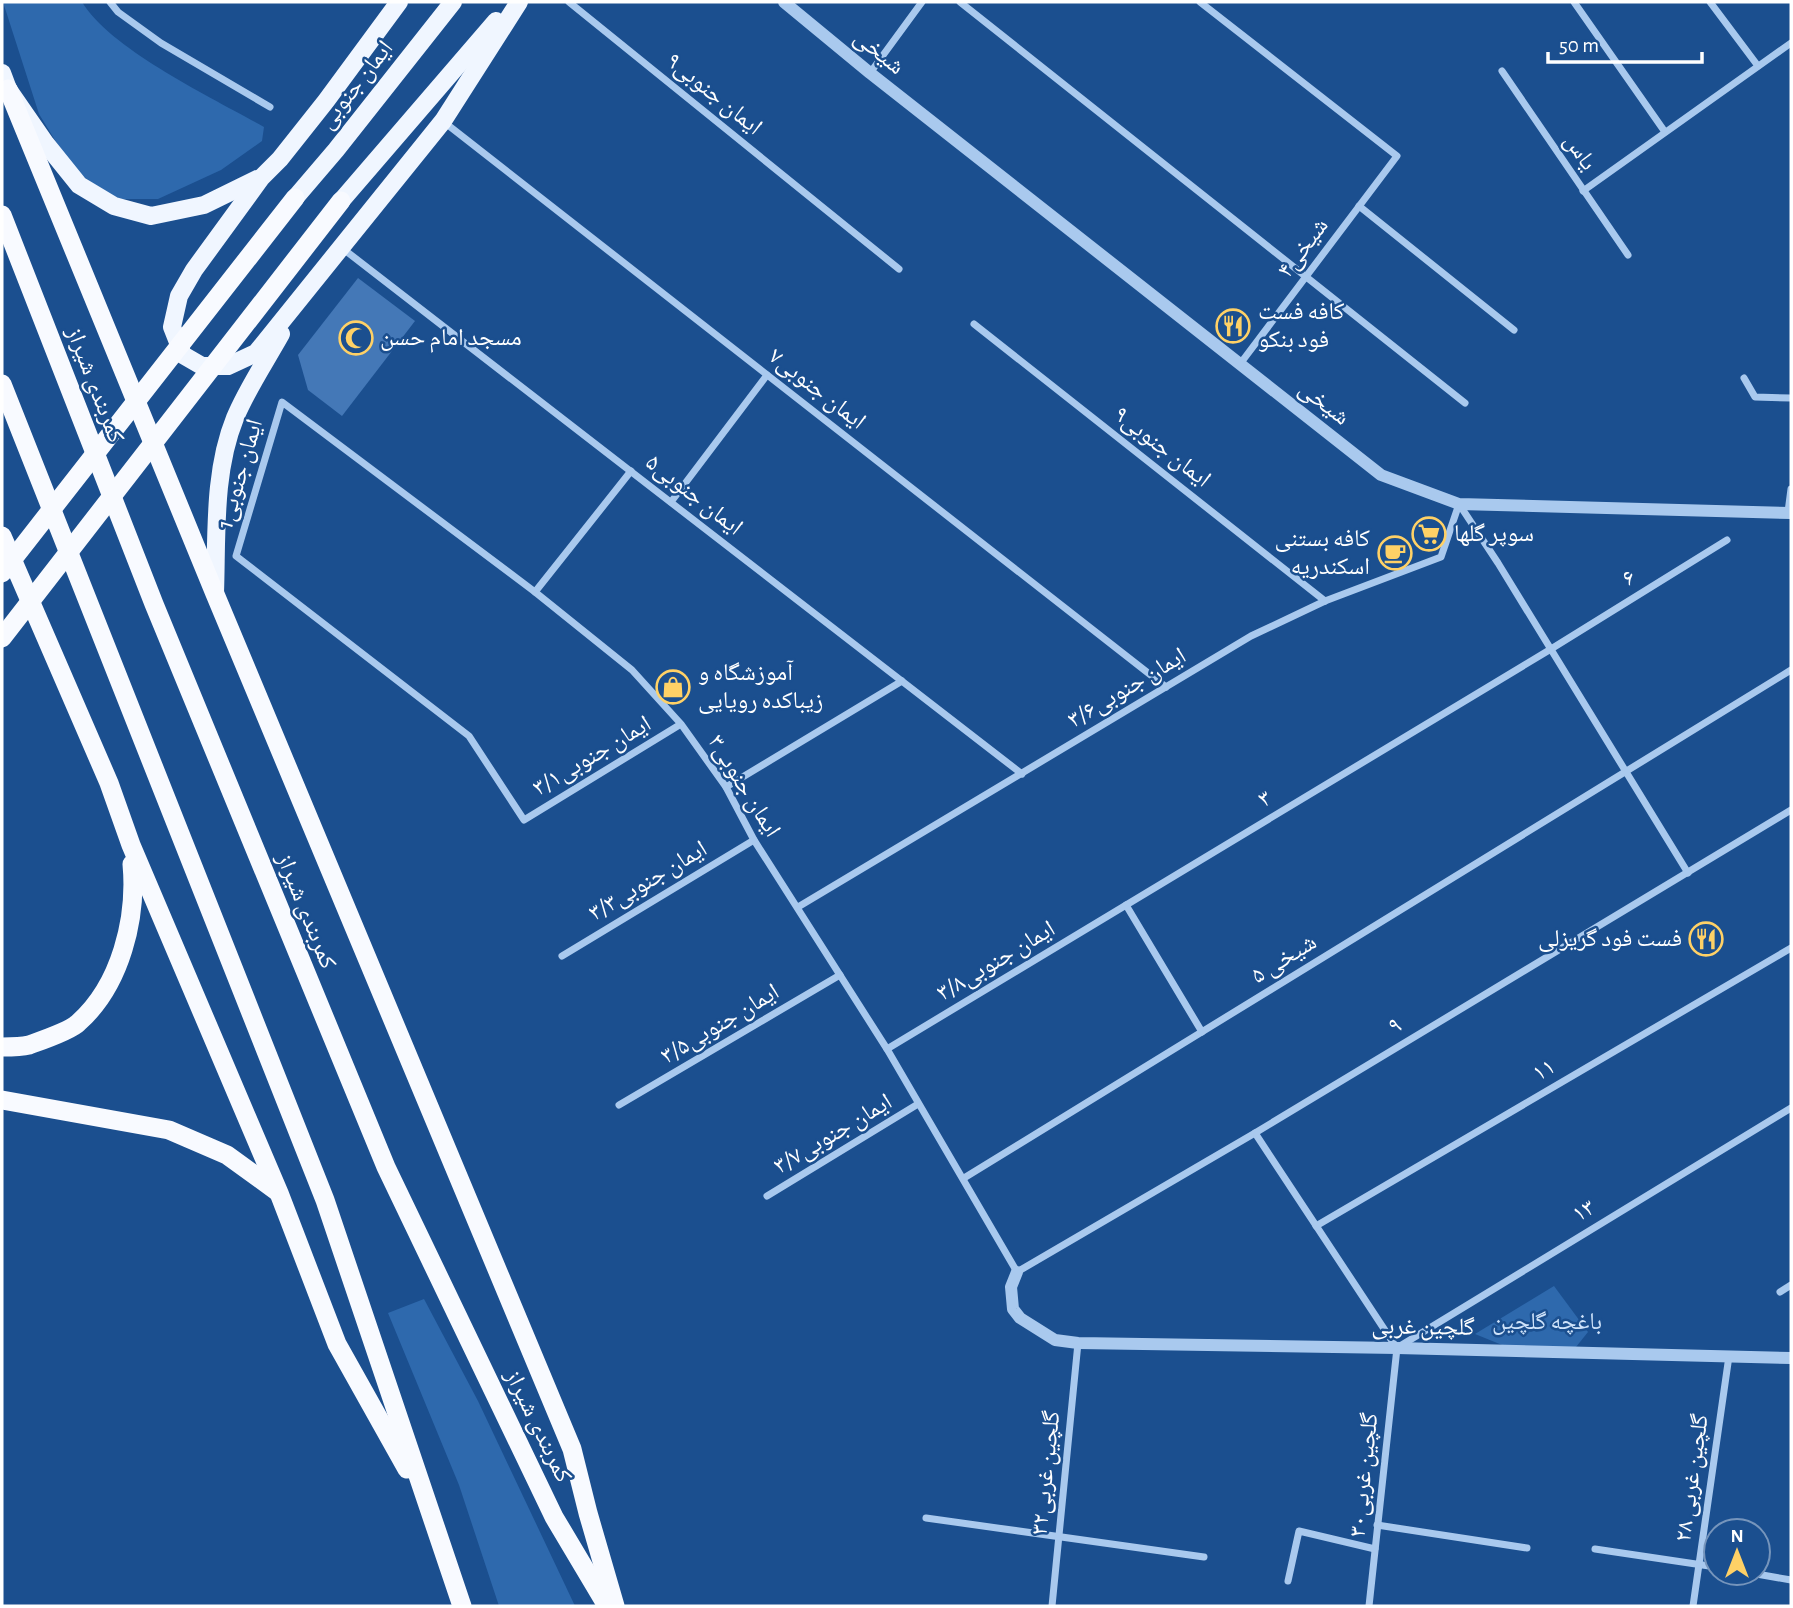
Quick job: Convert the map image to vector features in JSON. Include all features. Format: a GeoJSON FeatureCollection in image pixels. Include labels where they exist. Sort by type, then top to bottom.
{"type":"FeatureCollection","features":[{"type":"Feature","properties":{"kind":"highway"},"geometry":{"type":"LineString","coordinates":[[5,81],[215,594],[572,1449],[615,1606]]}},
{"type":"Feature","properties":{"kind":"highway"},"geometry":{"type":"LineString","coordinates":[[2,573],[295,198]]}},
{"type":"Feature","properties":{"kind":"highway"},"geometry":{"type":"LineString","coordinates":[[2,638],[341,201]]}},
{"type":"Feature","properties":{"kind":"highway","name":"کمربندی شیراز"},"geometry":{"type":"LineString","coordinates":[[2,215],[159,617],[386,1167],[554,1517],[607,1606]]}},
{"type":"Feature","properties":{"kind":"highway"},"geometry":{"type":"LineString","coordinates":[[2,384],[326,1200],[462,1606]]}},
{"type":"Feature","properties":{"kind":"highway"},"geometry":{"type":"LineString","coordinates":[[2,536],[109,783],[131,845],[279,1193],[337,1344],[429,1510]]}},
{"type":"Feature","properties":{"kind":"highway"},"geometry":{"type":"LineString","coordinates":[[2,1047],[27,1046],[77,1025],[103,992],[125,948],[134,885],[131,845]]}},
{"type":"Feature","properties":{"kind":"highway"},"geometry":{"type":"LineString","coordinates":[[2,1100],[169,1130],[227,1155],[279,1193]]}},
{"type":"Feature","properties":{"kind":"main road"},"geometry":{"type":"LineString","coordinates":[[399,2],[326,101],[280,159],[261,178],[194,270],[179,296],[172,327],[183,355],[202,366],[228,366],[256,353],[443,121],[519,2]]}},
{"type":"Feature","properties":{"kind":"main road","name":"ایمان جنوبی"},"geometry":{"type":"LineString","coordinates":[[295,198],[453,2]]}},
{"type":"Feature","properties":{"kind":"main road"},"geometry":{"type":"LineString","coordinates":[[341,201],[513,2]]}},
{"type":"Feature","properties":{"kind":"main road"},"geometry":{"type":"LineString","coordinates":[[5,81],[46,144],[79,185],[114,206],[151,216],[204,205],[261,178]]}},
{"type":"Feature","properties":{"kind":"main road"},"geometry":{"type":"LineString","coordinates":[[215,594],[223,458],[235,418],[300,300]]}},
{"type":"Feature","properties":{"kind":"street"},"geometry":{"type":"LineString","coordinates":[[110,2],[118,12],[161,43],[270,107]]}},
{"type":"Feature","properties":{"kind":"street","name":"ایمان جنوبی۹"},"geometry":{"type":"LineString","coordinates":[[569,2],[899,268]]}},
{"type":"Feature","properties":{"kind":"street","name":"شیخی"},"geometry":{"type":"LineString","coordinates":[[784,2],[870,73],[1381,475],[1459,504],[1790,512]]}},
{"type":"Feature","properties":{"kind":"street"},"geometry":{"type":"LineString","coordinates":[[870,73],[922,2]]}},
{"type":"Feature","properties":{"kind":"street"},"geometry":{"type":"LineString","coordinates":[[960,2],[1465,403]]}},
{"type":"Feature","properties":{"kind":"street","name":"شیخی۴"},"geometry":{"type":"LineString","coordinates":[[1200,2],[1397,156],[1240,364]]}},
{"type":"Feature","properties":{"kind":"street"},"geometry":{"type":"LineString","coordinates":[[1574,2],[1665,132]]}},
{"type":"Feature","properties":{"kind":"street"},"geometry":{"type":"LineString","coordinates":[[1710,2],[1758,66]]}},
{"type":"Feature","properties":{"kind":"street"},"geometry":{"type":"LineString","coordinates":[[1583,191],[1791,43]]}},
{"type":"Feature","properties":{"kind":"street","name":"یاس"},"geometry":{"type":"LineString","coordinates":[[1502,71],[1628,255]]}},
{"type":"Feature","properties":{"kind":"street","name":"ایمان جنوبی۷"},"geometry":{"type":"LineString","coordinates":[[443,121],[1166,687]]}},
{"type":"Feature","properties":{"kind":"street"},"geometry":{"type":"LineString","coordinates":[[1359,206],[1514,330]]}},
{"type":"Feature","properties":{"kind":"street","name":"ایمان جنوبی۵"},"geometry":{"type":"LineString","coordinates":[[341,247],[1022,774]]}},
{"type":"Feature","properties":{"kind":"street","name":"ایمان جنوبی۹"},"geometry":{"type":"LineString","coordinates":[[974,324],[1325,601]]}},
{"type":"Feature","properties":{"kind":"street"},"geometry":{"type":"LineString","coordinates":[[671,502],[767,374]]}},
{"type":"Feature","properties":{"kind":"street"},"geometry":{"type":"LineString","coordinates":[[1744,378],[1755,397],[1791,398]]}},
{"type":"Feature","properties":{"kind":"street","name":"1ایمان جنوبی"},"geometry":{"type":"LineString","coordinates":[[282,402],[236,556],[469,736],[524,820]]}},
{"type":"Feature","properties":{"kind":"street","name":"ایمان جنوبی۳"},"geometry":{"type":"LineString","coordinates":[[282,402],[535,592],[632,670],[681,724],[726,787],[754,839],[887,1049],[1017,1272]]}},
{"type":"Feature","properties":{"kind":"street"},"geometry":{"type":"LineString","coordinates":[[535,592],[631,471]]}},
{"type":"Feature","properties":{"kind":"street"},"geometry":{"type":"LineString","coordinates":[[1790,512],[1791,489]]}},
{"type":"Feature","properties":{"kind":"street"},"geometry":{"type":"LineString","coordinates":[[1459,504],[1688,873]]}},
{"type":"Feature","properties":{"kind":"street","name":"ایمان جنوبی۳/۶"},"geometry":{"type":"LineString","coordinates":[[798,907],[1251,636],[1325,601],[1441,557],[1459,504]]}},
{"type":"Feature","properties":{"kind":"street","name":"۶"},"geometry":{"type":"LineString","coordinates":[[1550,649],[1727,540]]}},
{"type":"Feature","properties":{"kind":"street","name":"۳"},"geometry":{"type":"LineString","coordinates":[[1126,905],[1550,649]]}},
{"type":"Feature","properties":{"kind":"street","name":"شیخی ۵"},"geometry":{"type":"LineString","coordinates":[[964,1178],[1791,670]]}},
{"type":"Feature","properties":{"kind":"street"},"geometry":{"type":"LineString","coordinates":[[726,787],[902,681]]}},
{"type":"Feature","properties":{"kind":"street","name":"ایمان جنوبی۳/۱"},"geometry":{"type":"LineString","coordinates":[[524,820],[681,724]]}},
{"type":"Feature","properties":{"kind":"street","name":"۹"},"geometry":{"type":"LineString","coordinates":[[1017,1272],[1255,1133],[1791,810]]}},
{"type":"Feature","properties":{"kind":"street","name":"ایمان جنوبی۳/۳"},"geometry":{"type":"LineString","coordinates":[[562,956],[754,839]]}},
{"type":"Feature","properties":{"kind":"street"},"geometry":{"type":"LineString","coordinates":[[1126,905],[1202,1032]]}},
{"type":"Feature","properties":{"kind":"street","name":"ایمان جنوبی۳/۸"},"geometry":{"type":"LineString","coordinates":[[887,1049],[1126,905]]}},
{"type":"Feature","properties":{"kind":"street","name":"۱۱"},"geometry":{"type":"LineString","coordinates":[[1316,1226],[1791,948]]}},
{"type":"Feature","properties":{"kind":"street","name":"ایمان جنوبی۳/۵"},"geometry":{"type":"LineString","coordinates":[[620,1105],[841,975]]}},
{"type":"Feature","properties":{"kind":"street","name":"ایمان جنوبی۳/۷"},"geometry":{"type":"LineString","coordinates":[[767,1196],[918,1104]]}},
{"type":"Feature","properties":{"kind":"street","name":"۱۳"},"geometry":{"type":"LineString","coordinates":[[1397,1348],[1791,1108]]}},
{"type":"Feature","properties":{"kind":"street"},"geometry":{"type":"LineString","coordinates":[[1255,1133],[1397,1348]]}},
{"type":"Feature","properties":{"kind":"street","name":"گلچین غربی"},"geometry":{"type":"LineString","coordinates":[[1017,1272],[1011,1287],[1013,1309],[1020,1318],[1055,1340],[1078,1343],[1791,1358]]}},
{"type":"Feature","properties":{"kind":"street"},"geometry":{"type":"LineString","coordinates":[[1780,1292],[1791,1285]]}},
{"type":"Feature","properties":{"kind":"street","name":"گلچین غربی۳۲"},"geometry":{"type":"LineString","coordinates":[[1052,1606],[1078,1343]]}},
{"type":"Feature","properties":{"kind":"street","name":"گلچین غربی۳۰"},"geometry":{"type":"LineString","coordinates":[[1368,1606],[1397,1348]]}},
{"type":"Feature","properties":{"kind":"street","name":"گلچین غربی ۲۸"},"geometry":{"type":"LineString","coordinates":[[1693,1606],[1729,1355]]}},
{"type":"Feature","properties":{"kind":"street"},"geometry":{"type":"LineString","coordinates":[[926,1518],[1204,1557]]}},
{"type":"Feature","properties":{"kind":"street"},"geometry":{"type":"LineString","coordinates":[[1377,1525],[1527,1548]]}},
{"type":"Feature","properties":{"kind":"street"},"geometry":{"type":"LineString","coordinates":[[1288,1581],[1299,1531],[1375,1549]]}},
{"type":"Feature","properties":{"kind":"street"},"geometry":{"type":"LineString","coordinates":[[1595,1549],[1702,1565]]}},
{"type":"Feature","properties":{"kind":"street"},"geometry":{"type":"LineString","coordinates":[[1772,1577],[1791,1580]]}},
{"type":"Feature","properties":{"kind":"green space"},"geometry":{"type":"Polygon","coordinates":[[[3,2],[82,2],[96,20],[139,55],[264,127],[262,141],[221,170],[158,199],[114,199],[72,168],[39,114],[3,2]]]}},
{"type":"Feature","properties":{"kind":"green space","name":"باغچه گلچین"},"geometry":{"type":"Polygon","coordinates":[[[1554,1286],[1588,1332],[1576,1347],[1507,1347],[1475,1334],[1554,1286]]]}},
{"type":"Feature","properties":{"kind":"green space"},"geometry":{"type":"Polygon","coordinates":[[[424,1299],[478,1401],[575,1606],[499,1606],[459,1485],[388,1313],[424,1299]]]}},
{"type":"Feature","properties":{"kind":"building","name":"مسجد امام حسن"},"geometry":{"type":"Polygon","coordinates":[[[358,278],[415,321],[342,416],[308,390],[298,355],[358,278]]]}},
{"type":"Feature","properties":{"kind":"place","name":"کافه فست فود بنکو"},"geometry":{"type":"Point","coordinates":[1233,326]}},
{"type":"Feature","properties":{"kind":"place","name":"مسجد امام حسن"},"geometry":{"type":"Point","coordinates":[356,338]}},
{"type":"Feature","properties":{"kind":"place","name":"سوپر گلها"},"geometry":{"type":"Point","coordinates":[1429,534]}},
{"type":"Feature","properties":{"kind":"place","name":"کافه بستنی اسکندریه"},"geometry":{"type":"Point","coordinates":[1395,553]}},
{"type":"Feature","properties":{"kind":"place","name":"آموزشگاه و زیباکده رویایی"},"geometry":{"type":"Point","coordinates":[673,687]}},
{"type":"Feature","properties":{"kind":"place","name":"فست فود گریزلی"},"geometry":{"type":"Point","coordinates":[1706,939]}}]}
